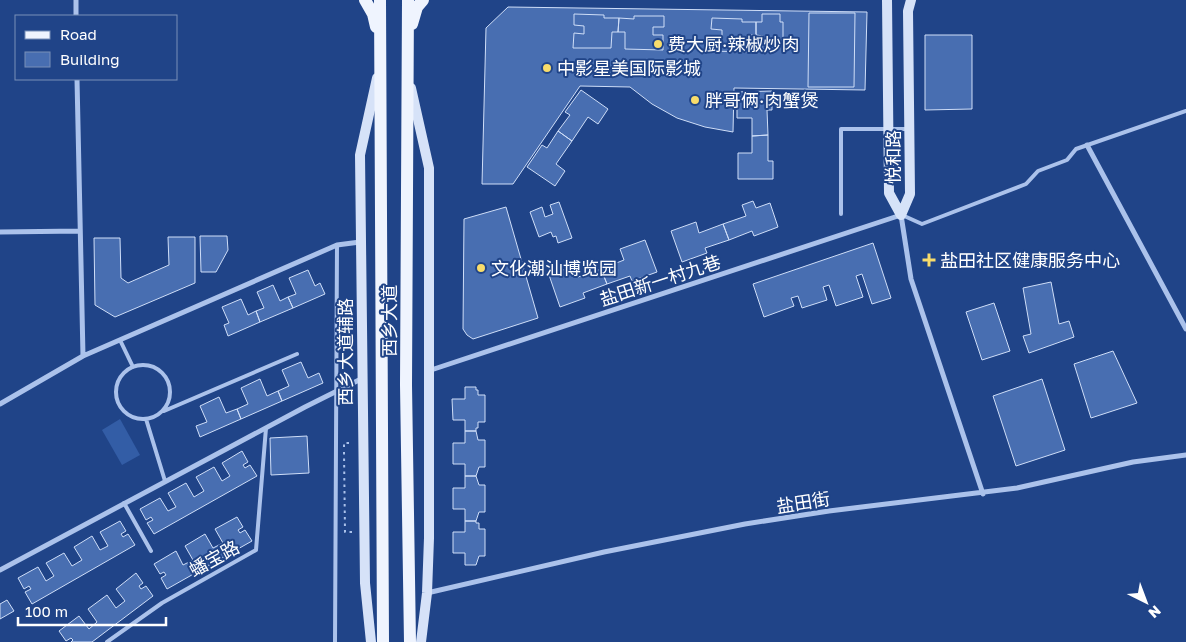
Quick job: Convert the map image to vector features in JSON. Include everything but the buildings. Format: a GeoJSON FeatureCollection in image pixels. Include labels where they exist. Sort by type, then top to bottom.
{"type":"FeatureCollection","features":[{"type":"Feature","properties":{"kind":"main road"},"geometry":{"type":"LineString","coordinates":[[365,0],[372,14],[380,44]]}},
{"type":"Feature","properties":{"kind":"main road","name":"西乡大道"},"geometry":{"type":"LineString","coordinates":[[380,0],[383,642]]}},
{"type":"Feature","properties":{"kind":"main road","name":"西乡大道"},"geometry":{"type":"LineString","coordinates":[[408,0],[406,385],[410,642]]}},
{"type":"Feature","properties":{"kind":"main road"},"geometry":{"type":"LineString","coordinates":[[408,39],[417,7],[423,0]]}},
{"type":"Feature","properties":{"kind":"street"},"geometry":{"type":"LineString","coordinates":[[76,0],[76,15]]}},
{"type":"Feature","properties":{"kind":"street","name":"悦和路"},"geometry":{"type":"LineString","coordinates":[[887,0],[889,193],[901,215]]}},
{"type":"Feature","properties":{"kind":"street","name":"悦和路"},"geometry":{"type":"LineString","coordinates":[[901,215],[910,194],[908,11],[911,0]]}},
{"type":"Feature","properties":{"kind":"street","name":"西乡大道辅路"},"geometry":{"type":"LineString","coordinates":[[371,642],[365,583],[361,379],[360,155],[380,63]]}},
{"type":"Feature","properties":{"kind":"street"},"geometry":{"type":"LineString","coordinates":[[408,74],[429,168],[427,593],[420,642]]}},
{"type":"Feature","properties":{"kind":"street"},"geometry":{"type":"LineString","coordinates":[[77,80],[83,356]]}},
{"type":"Feature","properties":{"kind":"street"},"geometry":{"type":"LineString","coordinates":[[1087,145],[1186,329]]}},
{"type":"Feature","properties":{"kind":"street"},"geometry":{"type":"LineString","coordinates":[[901,215],[911,279],[983,494]]}},
{"type":"Feature","properties":{"kind":"street","name":"盐田新一村九巷"},"geometry":{"type":"LineString","coordinates":[[428,371],[901,215]]}},
{"type":"Feature","properties":{"kind":"street"},"geometry":{"type":"LineString","coordinates":[[0,232],[80,231]]}},
{"type":"Feature","properties":{"kind":"street"},"geometry":{"type":"LineString","coordinates":[[0,404],[83,356],[337,244],[360,242]]}},
{"type":"Feature","properties":{"kind":"street"},"geometry":{"type":"LineString","coordinates":[[0,570],[165,481],[361,379]]}},
{"type":"Feature","properties":{"kind":"street","name":"盐田街"},"geometry":{"type":"LineString","coordinates":[[427,593],[604,552],[745,524],[829,511],[983,494],[1133,462],[1186,455]]}},
{"type":"Feature","properties":{"kind":"lane"},"geometry":{"type":"LineString","coordinates":[[901,215],[922,224],[1026,184],[1038,171],[1067,160],[1076,149],[1186,111]]}},
{"type":"Feature","properties":{"kind":"lane"},"geometry":{"type":"LineString","coordinates":[[841,214],[841,129],[909,129]]}},
{"type":"Feature","properties":{"kind":"lane"},"geometry":{"type":"LineString","coordinates":[[336,642],[337,244]]}},
{"type":"Feature","properties":{"kind":"lane"},"geometry":{"type":"LineString","coordinates":[[120,340],[133,367]]}},
{"type":"Feature","properties":{"kind":"lane"},"geometry":{"type":"LineString","coordinates":[[162,412],[170,397],[166,377],[151,366],[133,367],[125,372],[118,382],[117,399],[125,412],[137,418],[146,419],[297,354]]}},
{"type":"Feature","properties":{"kind":"lane"},"geometry":{"type":"LineString","coordinates":[[146,419],[165,481]]}},
{"type":"Feature","properties":{"kind":"lane","name":"蟠宝路"},"geometry":{"type":"LineString","coordinates":[[108,642],[162,602],[256,550],[266,428]]}},
{"type":"Feature","properties":{"kind":"lane"},"geometry":{"type":"LineString","coordinates":[[124,503],[151,551]]}},
{"type":"Feature","properties":{"kind":"path"},"geometry":{"type":"LineString","coordinates":[[352,443],[344,443],[345,532],[352,532]]}},
{"type":"Feature","properties":{"kind":"shaded area"},"geometry":{"type":"Polygon","coordinates":[[[120,419],[140,455],[122,465],[102,430],[120,419]]]}},
{"type":"Feature","properties":{"kind":"place","name":"费大厨·辣椒炒肉"},"geometry":{"type":"Point","coordinates":[658,44]}},
{"type":"Feature","properties":{"kind":"place","name":"中影星美国际影城"},"geometry":{"type":"Point","coordinates":[547,68]}},
{"type":"Feature","properties":{"kind":"place","name":"胖哥俩·肉蟹煲"},"geometry":{"type":"Point","coordinates":[695,100]}},
{"type":"Feature","properties":{"kind":"place","name":"盐田社区健康服务中心"},"geometry":{"type":"Point","coordinates":[929,260]}},
{"type":"Feature","properties":{"kind":"place","name":"文化潮汕博览园"},"geometry":{"type":"Point","coordinates":[481,268]}}]}
